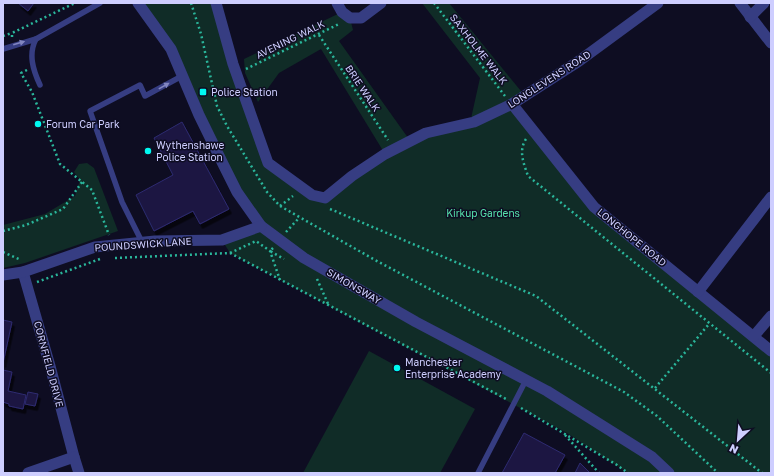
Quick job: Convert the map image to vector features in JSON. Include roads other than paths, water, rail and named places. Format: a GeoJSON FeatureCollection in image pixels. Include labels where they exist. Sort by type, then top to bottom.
{"type":"FeatureCollection","features":[{"type":"Feature","properties":{"kind":"street","name":"SIMONSWAY"},"geometry":{"type":"LineString","coordinates":[[138,3],[171,49],[182,76],[237,192],[260,226],[304,258],[416,322],[548,391],[652,457],[669,473]]}},
{"type":"Feature","properties":{"kind":"street","name":"LONGLEVENS ROAD"},"geometry":{"type":"LineString","coordinates":[[216,3],[236,74],[268,163],[312,196],[325,198],[352,176],[426,133],[474,122],[512,104],[578,61],[658,3]]}},
{"type":"Feature","properties":{"kind":"street"},"geometry":{"type":"LineString","coordinates":[[337,3],[342,12],[350,18],[361,18],[381,3]]}},
{"type":"Feature","properties":{"kind":"street"},"geometry":{"type":"LineString","coordinates":[[740,3],[771,43]]}},
{"type":"Feature","properties":{"kind":"street"},"geometry":{"type":"LineString","coordinates":[[750,17],[764,3]]}},
{"type":"Feature","properties":{"kind":"street","name":"LONGHOPE ROAD"},"geometry":{"type":"LineString","coordinates":[[512,104],[594,207],[771,351]]}},
{"type":"Feature","properties":{"kind":"street"},"geometry":{"type":"LineString","coordinates":[[698,292],[771,197]]}},
{"type":"Feature","properties":{"kind":"street","name":"POUNDSWICK LANE"},"geometry":{"type":"LineString","coordinates":[[3,275],[26,271],[95,247],[142,243],[222,240],[260,226]]}},
{"type":"Feature","properties":{"kind":"street","name":"CORNFIELD DRIVE"},"geometry":{"type":"LineString","coordinates":[[26,271],[27,286],[79,473]]}},
{"type":"Feature","properties":{"kind":"street"},"geometry":{"type":"LineString","coordinates":[[754,336],[771,316]]}},
{"type":"Feature","properties":{"kind":"street"},"geometry":{"type":"LineString","coordinates":[[28,473],[74,457]]}},
{"type":"Feature","properties":{"kind":"lane"},"geometry":{"type":"LineString","coordinates":[[3,49],[36,38],[100,3]]}},
{"type":"Feature","properties":{"kind":"lane"},"geometry":{"type":"LineString","coordinates":[[36,38],[32,46],[33,67],[40,85]]}},
{"type":"Feature","properties":{"kind":"lane"},"geometry":{"type":"LineString","coordinates":[[142,243],[122,202],[90,111],[140,85],[146,96],[182,76]]}},
{"type":"Feature","properties":{"kind":"lane"},"geometry":{"type":"LineString","coordinates":[[478,473],[526,380]]}},
{"type":"Feature","properties":{"kind":"place","name":"Police Station"},"geometry":{"type":"Point","coordinates":[203,92]}},
{"type":"Feature","properties":{"kind":"place","name":"Forum Car Park"},"geometry":{"type":"Point","coordinates":[38,124]}},
{"type":"Feature","properties":{"kind":"place","name":"Wythenshawe Police Station"},"geometry":{"type":"Point","coordinates":[148,151]}},
{"type":"Feature","properties":{"kind":"place","name":"Manchester Enterprise Academy"},"geometry":{"type":"Point","coordinates":[397,368]}},
{"type":"Feature","properties":{"kind":"park label","name":"Kirkup Gardens"},"geometry":{"type":"Point","coordinates":[483,213]}}]}
